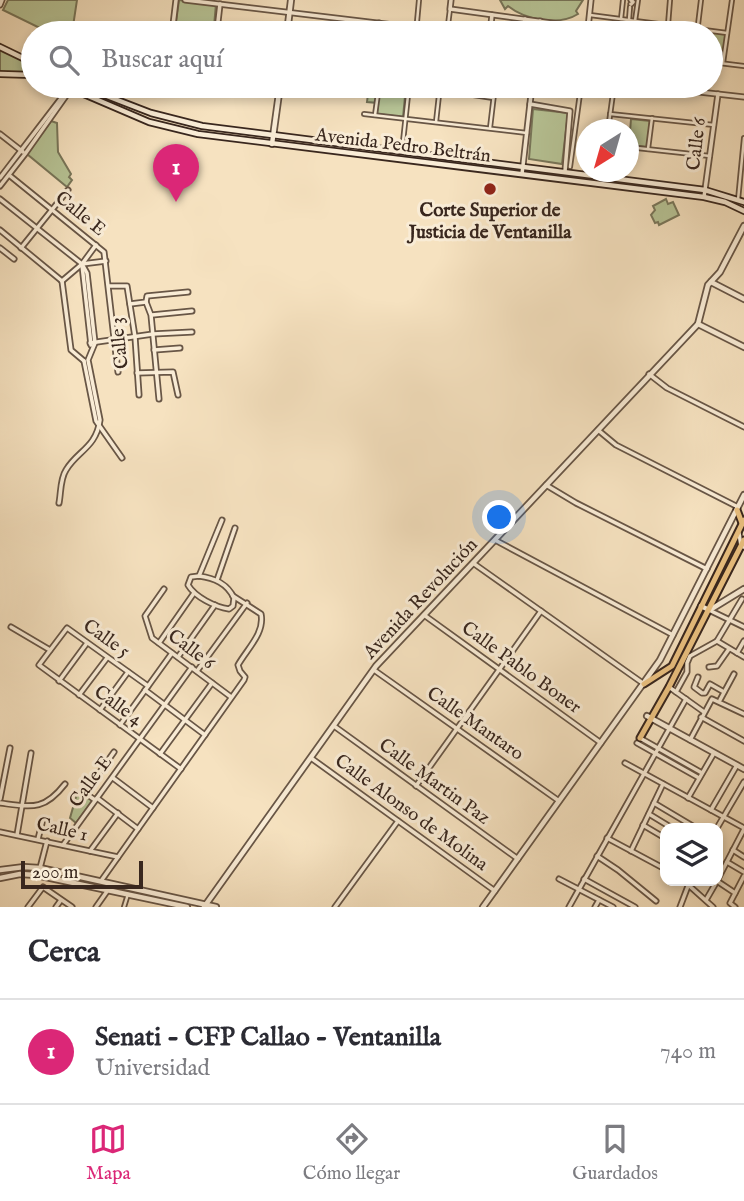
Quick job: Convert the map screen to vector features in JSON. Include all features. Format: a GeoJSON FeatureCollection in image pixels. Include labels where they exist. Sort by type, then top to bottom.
{"type":"FeatureCollection","features":[{"type":"Feature","properties":{"kind":"highway"},"geometry":{"type":"LineString","coordinates":[[644,684],[672,666],[743,522],[737,508]]}},
{"type":"Feature","properties":{"kind":"highway"},"geometry":{"type":"LineString","coordinates":[[638,741],[743,544]]}},
{"type":"Feature","properties":{"kind":"highway"},"geometry":{"type":"LineString","coordinates":[[705,599],[710,607]]}},
{"type":"Feature","properties":{"kind":"highway"},"geometry":{"type":"LineString","coordinates":[[695,619],[702,623]]}},
{"type":"Feature","properties":{"kind":"street"},"geometry":{"type":"LineString","coordinates":[[173,21],[176,0]]}},
{"type":"Feature","properties":{"kind":"street"},"geometry":{"type":"LineString","coordinates":[[185,0],[363,21]]}},
{"type":"Feature","properties":{"kind":"street"},"geometry":{"type":"LineString","coordinates":[[288,21],[290,0]]}},
{"type":"Feature","properties":{"kind":"street"},"geometry":{"type":"LineString","coordinates":[[417,21],[419,0]]}},
{"type":"Feature","properties":{"kind":"street"},"geometry":{"type":"LineString","coordinates":[[448,21],[451,0]]}},
{"type":"Feature","properties":{"kind":"street"},"geometry":{"type":"LineString","coordinates":[[589,21],[591,0]]}},
{"type":"Feature","properties":{"kind":"street"},"geometry":{"type":"LineString","coordinates":[[621,19],[623,0]]}},
{"type":"Feature","properties":{"kind":"street"},"geometry":{"type":"LineString","coordinates":[[590,15],[635,21],[638,0]]}},
{"type":"Feature","properties":{"kind":"street"},"geometry":{"type":"LineString","coordinates":[[668,21],[670,0]]}},
{"type":"Feature","properties":{"kind":"street"},"geometry":{"type":"LineString","coordinates":[[698,21],[701,0]]}},
{"type":"Feature","properties":{"kind":"street"},"geometry":{"type":"LineString","coordinates":[[732,0],[723,63],[744,66]]}},
{"type":"Feature","properties":{"kind":"street"},"geometry":{"type":"LineString","coordinates":[[218,21],[220,4]]}},
{"type":"Feature","properties":{"kind":"street"},"geometry":{"type":"LineString","coordinates":[[629,20],[631,7]]}},
{"type":"Feature","properties":{"kind":"street"},"geometry":{"type":"LineString","coordinates":[[450,9],[540,21]]}},
{"type":"Feature","properties":{"kind":"street"},"geometry":{"type":"LineString","coordinates":[[491,21],[492,15]]}},
{"type":"Feature","properties":{"kind":"street"},"geometry":{"type":"LineString","coordinates":[[723,33],[727,33]]}},
{"type":"Feature","properties":{"kind":"street"},"geometry":{"type":"LineString","coordinates":[[0,47],[21,57]]}},
{"type":"Feature","properties":{"kind":"street"},"geometry":{"type":"LineString","coordinates":[[0,74],[21,75]]}},
{"type":"Feature","properties":{"kind":"street"},"geometry":{"type":"LineString","coordinates":[[723,95],[744,97]]}},
{"type":"Feature","properties":{"kind":"street"},"geometry":{"type":"LineString","coordinates":[[0,186],[62,98]]}},
{"type":"Feature","properties":{"kind":"street","name":"Avenida Pedro Beltrán"},"geometry":{"type":"LineString","coordinates":[[94,98],[169,128],[211,136],[704,197],[744,211]]}},
{"type":"Feature","properties":{"kind":"street","name":"Avenida Pedro Beltrán"},"geometry":{"type":"LineString","coordinates":[[111,98],[171,119],[273,136],[576,170]]}},
{"type":"Feature","properties":{"kind":"street"},"geometry":{"type":"LineString","coordinates":[[272,144],[278,98]]}},
{"type":"Feature","properties":{"kind":"street"},"geometry":{"type":"LineString","coordinates":[[376,116],[378,98]]}},
{"type":"Feature","properties":{"kind":"street"},"geometry":{"type":"LineString","coordinates":[[402,151],[408,98]]}},
{"type":"Feature","properties":{"kind":"street"},"geometry":{"type":"LineString","coordinates":[[436,122],[439,98]]}},
{"type":"Feature","properties":{"kind":"street"},"geometry":{"type":"LineString","coordinates":[[490,128],[493,98]]}},
{"type":"Feature","properties":{"kind":"street"},"geometry":{"type":"LineString","coordinates":[[522,174],[531,98]]}},
{"type":"Feature","properties":{"kind":"street"},"geometry":{"type":"LineString","coordinates":[[568,169],[579,98]]}},
{"type":"Feature","properties":{"kind":"street"},"geometry":{"type":"LineString","coordinates":[[609,119],[612,98]]}},
{"type":"Feature","properties":{"kind":"street","name":"Calle 6"},"geometry":{"type":"LineString","coordinates":[[704,197],[717,98]]}},
{"type":"Feature","properties":{"kind":"street"},"geometry":{"type":"LineString","coordinates":[[530,104],[570,111],[568,169]]}},
{"type":"Feature","properties":{"kind":"street"},"geometry":{"type":"LineString","coordinates":[[364,114],[527,133]]}},
{"type":"Feature","properties":{"kind":"street"},"geometry":{"type":"LineString","coordinates":[[610,114],[714,125]]}},
{"type":"Feature","properties":{"kind":"street"},"geometry":{"type":"LineString","coordinates":[[648,149],[652,118]]}},
{"type":"Feature","properties":{"kind":"street"},"geometry":{"type":"LineString","coordinates":[[1,137],[24,153]]}},
{"type":"Feature","properties":{"kind":"street"},"geometry":{"type":"LineString","coordinates":[[741,201],[744,138]]}},
{"type":"Feature","properties":{"kind":"street"},"geometry":{"type":"LineString","coordinates":[[639,148],[710,156]]}},
{"type":"Feature","properties":{"kind":"street"},"geometry":{"type":"LineString","coordinates":[[0,178],[24,153]]}},
{"type":"Feature","properties":{"kind":"street"},"geometry":{"type":"LineString","coordinates":[[452,166],[453,158]]}},
{"type":"Feature","properties":{"kind":"street","name":"Calle E"},"geometry":{"type":"LineString","coordinates":[[9,175],[104,252],[118,372]]}},
{"type":"Feature","properties":{"kind":"street","name":"Avenida Pedro Beltrán"},"geometry":{"type":"LineString","coordinates":[[639,179],[705,190],[741,201]]}},
{"type":"Feature","properties":{"kind":"street"},"geometry":{"type":"LineString","coordinates":[[21,248],[68,190]]}},
{"type":"Feature","properties":{"kind":"street"},"geometry":{"type":"LineString","coordinates":[[0,199],[82,264],[87,273],[93,343],[86,361],[100,423],[122,458]]}},
{"type":"Feature","properties":{"kind":"street","name":"Avenida Revolución"},"geometry":{"type":"LineString","coordinates":[[204,906],[374,670],[698,324],[710,281],[720,272],[744,226]]}},
{"type":"Feature","properties":{"kind":"street"},"geometry":{"type":"LineString","coordinates":[[0,230],[62,281],[71,350],[86,361]]}},
{"type":"Feature","properties":{"kind":"street"},"geometry":{"type":"LineString","coordinates":[[62,281],[82,264],[96,245]]}},
{"type":"Feature","properties":{"kind":"street"},"geometry":{"type":"LineString","coordinates":[[0,248],[14,259]]}},
{"type":"Feature","properties":{"kind":"street"},"geometry":{"type":"LineString","coordinates":[[82,264],[106,261]]}},
{"type":"Feature","properties":{"kind":"street"},"geometry":{"type":"LineString","coordinates":[[710,281],[744,299]]}},
{"type":"Feature","properties":{"kind":"street","name":"Calle 3"},"geometry":{"type":"LineString","coordinates":[[109,286],[125,284],[128,288],[139,395]]}},
{"type":"Feature","properties":{"kind":"street"},"geometry":{"type":"LineString","coordinates":[[159,399],[147,296],[188,292]]}},
{"type":"Feature","properties":{"kind":"street"},"geometry":{"type":"LineString","coordinates":[[130,304],[146,302]]}},
{"type":"Feature","properties":{"kind":"street"},"geometry":{"type":"LineString","coordinates":[[151,315],[192,311]]}},
{"type":"Feature","properties":{"kind":"street"},"geometry":{"type":"LineString","coordinates":[[698,324],[744,347]]}},
{"type":"Feature","properties":{"kind":"street"},"geometry":{"type":"LineString","coordinates":[[93,343],[153,334],[192,332]]}},
{"type":"Feature","properties":{"kind":"street"},"geometry":{"type":"LineString","coordinates":[[154,350],[180,348]]}},
{"type":"Feature","properties":{"kind":"street"},"geometry":{"type":"LineString","coordinates":[[137,373],[173,372],[178,395]]}},
{"type":"Feature","properties":{"kind":"street"},"geometry":{"type":"LineString","coordinates":[[649,374],[667,388],[744,427]]}},
{"type":"Feature","properties":{"kind":"street"},"geometry":{"type":"LineString","coordinates":[[59,503],[65,472],[87,449],[100,423]]}},
{"type":"Feature","properties":{"kind":"street"},"geometry":{"type":"LineString","coordinates":[[598,430],[616,445],[737,508]]}},
{"type":"Feature","properties":{"kind":"street"},"geometry":{"type":"LineString","coordinates":[[546,485],[707,569]]}},
{"type":"Feature","properties":{"kind":"street"},"geometry":{"type":"LineString","coordinates":[[483,907],[644,684],[674,635],[744,495]]}},
{"type":"Feature","properties":{"kind":"street"},"geometry":{"type":"LineString","coordinates":[[199,576],[222,520]]}},
{"type":"Feature","properties":{"kind":"street"},"geometry":{"type":"LineString","coordinates":[[217,580],[235,528]]}},
{"type":"Feature","properties":{"kind":"street"},"geometry":{"type":"LineString","coordinates":[[739,531],[743,544]]}},
{"type":"Feature","properties":{"kind":"street"},"geometry":{"type":"LineString","coordinates":[[495,540],[674,635]]}},
{"type":"Feature","properties":{"kind":"street"},"geometry":{"type":"LineString","coordinates":[[473,563],[644,684]]}},
{"type":"Feature","properties":{"kind":"street"},"geometry":{"type":"LineString","coordinates":[[97,887],[232,698],[245,677],[239,664],[262,624],[261,614],[233,596],[226,586],[217,580],[199,576],[191,577],[189,581],[188,585],[194,593],[215,605],[229,609],[233,606],[233,596]]}},
{"type":"Feature","properties":{"kind":"street","name":"Calle 6"},"geometry":{"type":"LineString","coordinates":[[164,589],[145,616],[152,637],[232,698]]}},
{"type":"Feature","properties":{"kind":"street"},"geometry":{"type":"LineString","coordinates":[[710,607],[744,589]]}},
{"type":"Feature","properties":{"kind":"street"},"geometry":{"type":"LineString","coordinates":[[159,643],[194,593]]}},
{"type":"Feature","properties":{"kind":"street"},"geometry":{"type":"LineString","coordinates":[[676,692],[687,672],[690,656],[717,641],[743,600],[733,594]]}},
{"type":"Feature","properties":{"kind":"street"},"geometry":{"type":"LineString","coordinates":[[197,671],[247,603]]}},
{"type":"Feature","properties":{"kind":"street"},"geometry":{"type":"LineString","coordinates":[[178,657],[215,605]]}},
{"type":"Feature","properties":{"kind":"street"},"geometry":{"type":"LineString","coordinates":[[701,606],[710,607],[744,627]]}},
{"type":"Feature","properties":{"kind":"street"},"geometry":{"type":"LineString","coordinates":[[416,786],[541,611]]}},
{"type":"Feature","properties":{"kind":"street","name":"Calle Pablo Boner"},"geometry":{"type":"LineString","coordinates":[[424,615],[601,743]]}},
{"type":"Feature","properties":{"kind":"street"},"geometry":{"type":"LineString","coordinates":[[11,627],[50,650]]}},
{"type":"Feature","properties":{"kind":"street","name":"Calle 5"},"geometry":{"type":"LineString","coordinates":[[50,650],[66,628],[128,672],[164,705],[206,735]]}},
{"type":"Feature","properties":{"kind":"street"},"geometry":{"type":"LineString","coordinates":[[737,653],[744,640]]}},
{"type":"Feature","properties":{"kind":"street"},"geometry":{"type":"LineString","coordinates":[[717,641],[744,657]]}},
{"type":"Feature","properties":{"kind":"street"},"geometry":{"type":"LineString","coordinates":[[60,681],[87,643]]}},
{"type":"Feature","properties":{"kind":"street"},"geometry":{"type":"LineString","coordinates":[[709,667],[717,666],[729,648]]}},
{"type":"Feature","properties":{"kind":"street","name":"Calle 4"},"geometry":{"type":"LineString","coordinates":[[50,650],[39,665],[181,769]]}},
{"type":"Feature","properties":{"kind":"street"},"geometry":{"type":"LineString","coordinates":[[120,725],[172,653]]}},
{"type":"Feature","properties":{"kind":"street"},"geometry":{"type":"LineString","coordinates":[[79,695],[108,657]]}},
{"type":"Feature","properties":{"kind":"street","name":"Calle E"},"geometry":{"type":"LineString","coordinates":[[63,845],[192,667]]}},
{"type":"Feature","properties":{"kind":"street","name":"Calle Mantaro"},"geometry":{"type":"LineString","coordinates":[[374,670],[559,801]]}},
{"type":"Feature","properties":{"kind":"street","name":"Calle 5"},"geometry":{"type":"LineString","coordinates":[[100,710],[128,672]]}},
{"type":"Feature","properties":{"kind":"street"},"geometry":{"type":"LineString","coordinates":[[720,700],[734,674]]}},
{"type":"Feature","properties":{"kind":"street"},"geometry":{"type":"LineString","coordinates":[[698,677],[694,687],[702,693],[704,694],[710,684],[724,692]]}},
{"type":"Feature","properties":{"kind":"street"},"geometry":{"type":"LineString","coordinates":[[159,754],[212,683]]}},
{"type":"Feature","properties":{"kind":"street"},"geometry":{"type":"LineString","coordinates":[[669,687],[704,712]]}},
{"type":"Feature","properties":{"kind":"street"},"geometry":{"type":"LineString","coordinates":[[569,907],[686,699]]}},
{"type":"Feature","properties":{"kind":"street"},"geometry":{"type":"LineString","coordinates":[[690,740],[712,699],[720,700],[744,714]]}},
{"type":"Feature","properties":{"kind":"street"},"geometry":{"type":"LineString","coordinates":[[701,717],[744,741]]}},
{"type":"Feature","properties":{"kind":"street"},"geometry":{"type":"LineString","coordinates":[[649,718],[744,769]]}},
{"type":"Feature","properties":{"kind":"street","name":"Calle Martin Paz"},"geometry":{"type":"LineString","coordinates":[[334,726],[518,859]]}},
{"type":"Feature","properties":{"kind":"street"},"geometry":{"type":"LineString","coordinates":[[638,741],[702,773]]}},
{"type":"Feature","properties":{"kind":"street"},"geometry":{"type":"LineString","coordinates":[[638,741],[655,754],[699,778]]}},
{"type":"Feature","properties":{"kind":"street"},"geometry":{"type":"LineString","coordinates":[[10,748],[0,801],[21,806],[47,803],[65,784]]}},
{"type":"Feature","properties":{"kind":"street"},"geometry":{"type":"LineString","coordinates":[[114,752],[85,793],[138,829]]}},
{"type":"Feature","properties":{"kind":"street"},"geometry":{"type":"LineString","coordinates":[[688,798],[713,752]]}},
{"type":"Feature","properties":{"kind":"street"},"geometry":{"type":"LineString","coordinates":[[17,835],[31,753]]}},
{"type":"Feature","properties":{"kind":"street","name":"Calle Alonso de Molina"},"geometry":{"type":"LineString","coordinates":[[311,758],[495,891]]}},
{"type":"Feature","properties":{"kind":"street"},"geometry":{"type":"LineString","coordinates":[[625,763],[744,828],[723,869]]}},
{"type":"Feature","properties":{"kind":"street"},"geometry":{"type":"LineString","coordinates":[[711,810],[737,765]]}},
{"type":"Feature","properties":{"kind":"street"},"geometry":{"type":"LineString","coordinates":[[112,777],[153,808]]}},
{"type":"Feature","properties":{"kind":"street"},"geometry":{"type":"LineString","coordinates":[[720,823],[744,782]]}},
{"type":"Feature","properties":{"kind":"street"},"geometry":{"type":"LineString","coordinates":[[631,851],[663,784]]}},
{"type":"Feature","properties":{"kind":"street"},"geometry":{"type":"LineString","coordinates":[[654,803],[688,823]]}},
{"type":"Feature","properties":{"kind":"street"},"geometry":{"type":"LineString","coordinates":[[90,851],[118,813]]}},
{"type":"Feature","properties":{"kind":"street"},"geometry":{"type":"LineString","coordinates":[[649,814],[664,823]]}},
{"type":"Feature","properties":{"kind":"street"},"geometry":{"type":"LineString","coordinates":[[38,839],[43,819]]}},
{"type":"Feature","properties":{"kind":"street"},"geometry":{"type":"LineString","coordinates":[[335,907],[398,821]]}},
{"type":"Feature","properties":{"kind":"street"},"geometry":{"type":"LineString","coordinates":[[643,825],[660,835]]}},
{"type":"Feature","properties":{"kind":"street","name":"Calle 1"},"geometry":{"type":"LineString","coordinates":[[0,832],[118,857]]}},
{"type":"Feature","properties":{"kind":"street"},"geometry":{"type":"LineString","coordinates":[[607,838],[660,866]]}},
{"type":"Feature","properties":{"kind":"street"},"geometry":{"type":"LineString","coordinates":[[40,868],[47,841]]}},
{"type":"Feature","properties":{"kind":"street"},"geometry":{"type":"LineString","coordinates":[[733,850],[744,858]]}},
{"type":"Feature","properties":{"kind":"street"},"geometry":{"type":"LineString","coordinates":[[597,856],[656,901]]}},
{"type":"Feature","properties":{"kind":"street"},"geometry":{"type":"LineString","coordinates":[[727,862],[744,874],[730,903],[735,907]]}},
{"type":"Feature","properties":{"kind":"street"},"geometry":{"type":"LineString","coordinates":[[0,870],[40,868],[216,907]]}},
{"type":"Feature","properties":{"kind":"street"},"geometry":{"type":"LineString","coordinates":[[0,878],[28,874],[187,907]]}},
{"type":"Feature","properties":{"kind":"street"},"geometry":{"type":"LineString","coordinates":[[559,879],[612,907]]}},
{"type":"Feature","properties":{"kind":"street"},"geometry":{"type":"LineString","coordinates":[[584,879],[635,907]]}},
{"type":"Feature","properties":{"kind":"street"},"geometry":{"type":"LineString","coordinates":[[723,884],[735,893]]}},
{"type":"Feature","properties":{"kind":"street"},"geometry":{"type":"LineString","coordinates":[[680,907],[686,886]]}},
{"type":"Feature","properties":{"kind":"street"},"geometry":{"type":"LineString","coordinates":[[690,886],[713,907]]}},
{"type":"Feature","properties":{"kind":"street"},"geometry":{"type":"LineString","coordinates":[[706,900],[714,886]]}},
{"type":"Feature","properties":{"kind":"street"},"geometry":{"type":"LineString","coordinates":[[29,907],[43,887],[72,907]]}},
{"type":"Feature","properties":{"kind":"street"},"geometry":{"type":"LineString","coordinates":[[96,907],[108,890]]}},
{"type":"Feature","properties":{"kind":"street"},"geometry":{"type":"LineString","coordinates":[[124,907],[128,894]]}},
{"type":"Feature","properties":{"kind":"street"},"geometry":{"type":"LineString","coordinates":[[56,907],[61,900]]}},
{"type":"Feature","properties":{"kind":"street"},"geometry":{"type":"LineString","coordinates":[[151,907],[156,900]]}},
{"type":"Feature","properties":{"kind":"street"},"geometry":{"type":"LineString","coordinates":[[156,900],[166,907]]}},
{"type":"Feature","properties":{"kind":"street"},"geometry":{"type":"LineString","coordinates":[[595,907],[599,900]]}},
{"type":"Feature","properties":{"kind":"green space"},"geometry":{"type":"Polygon","coordinates":[[[8,0],[77,0],[74,21],[25,21],[3,10],[8,0]]]}},
{"type":"Feature","properties":{"kind":"green space"},"geometry":{"type":"Polygon","coordinates":[[[179,0],[216,4],[214,21],[176,21],[179,0]]]}},
{"type":"Feature","properties":{"kind":"green space"},"geometry":{"type":"Polygon","coordinates":[[[500,0],[583,0],[576,11],[578,14],[570,18],[542,20],[523,15],[508,6],[505,9],[500,0]]]}},
{"type":"Feature","properties":{"kind":"green space"},"geometry":{"type":"Polygon","coordinates":[[[723,32],[727,32],[723,62],[723,32]]]}},
{"type":"Feature","properties":{"kind":"green space"},"geometry":{"type":"Polygon","coordinates":[[[0,49],[21,59],[21,73],[0,73],[0,49]]]}},
{"type":"Feature","properties":{"kind":"green space"},"geometry":{"type":"Polygon","coordinates":[[[368,98],[405,98],[403,117],[377,114],[378,103],[367,102],[368,98]]]}},
{"type":"Feature","properties":{"kind":"green space"},"geometry":{"type":"Polygon","coordinates":[[[533,109],[568,113],[562,164],[529,159],[533,109]]]}},
{"type":"Feature","properties":{"kind":"green space"},"geometry":{"type":"Polygon","coordinates":[[[639,120],[650,121],[647,147],[639,146],[639,120]]]}},
{"type":"Feature","properties":{"kind":"green space"},"geometry":{"type":"Polygon","coordinates":[[[51,121],[57,123],[58,152],[71,174],[69,177],[72,180],[67,187],[27,154],[51,121]]]}},
{"type":"Feature","properties":{"kind":"green space"},"geometry":{"type":"Polygon","coordinates":[[[666,199],[668,204],[673,202],[679,215],[659,225],[651,215],[655,210],[653,206],[666,199]]]}},
{"type":"Feature","properties":{"kind":"green space"},"geometry":{"type":"Polygon","coordinates":[[[81,791],[93,800],[76,823],[70,818],[76,797],[81,791]]]}},
{"type":"Feature","properties":{"kind":"place","name":"Corte Superior de Justicia de Ventanilla"},"geometry":{"type":"Point","coordinates":[490,189]}},
{"type":"Feature","properties":{"kind":"place","name":"Senati - CFP Callao - Ventanilla"},"geometry":{"type":"Point","coordinates":[176,202]}}]}
